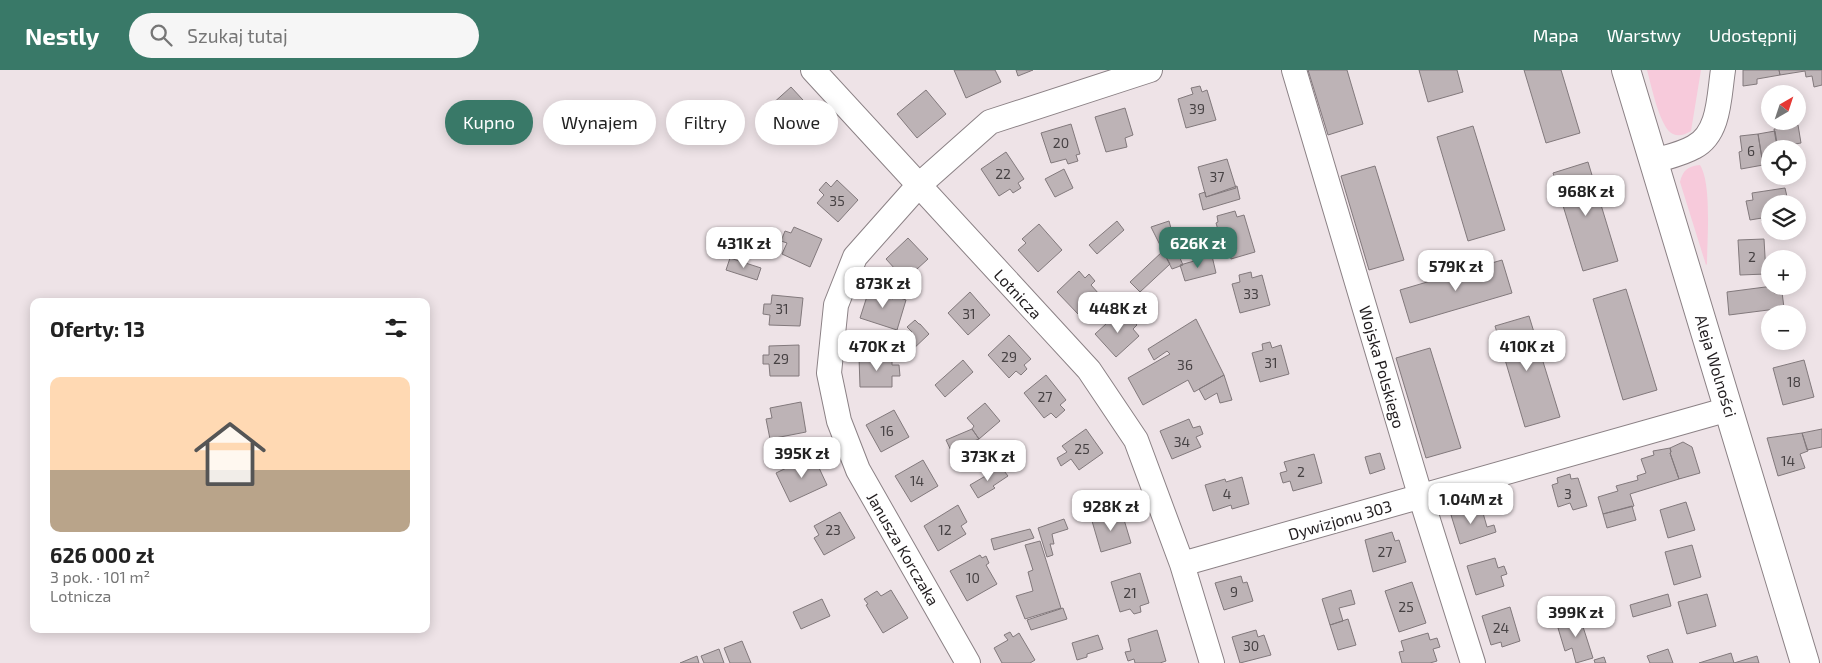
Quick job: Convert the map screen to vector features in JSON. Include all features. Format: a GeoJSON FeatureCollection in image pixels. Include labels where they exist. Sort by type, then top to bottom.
{"type":"FeatureCollection","features":[{"type":"Feature","properties":{"kind":"street","name":"Lotnicza"},"geometry":{"type":"LineString","coordinates":[[813,70],[1089,370],[1136,440],[1182,564],[1212,663]]}},
{"type":"Feature","properties":{"kind":"street","name":"Janusza Korczaka"},"geometry":{"type":"LineString","coordinates":[[968,663],[858,470],[839,421],[829,374],[836,305],[855,257],[918,186],[990,122],[1150,70]]}},
{"type":"Feature","properties":{"kind":"street","name":"Wojska Polskiego"},"geometry":{"type":"LineString","coordinates":[[1294,70],[1421,498],[1473,663]]}},
{"type":"Feature","properties":{"kind":"street","name":"Aleja Wolności"},"geometry":{"type":"LineString","coordinates":[[1626,70],[1805,663]]}},
{"type":"Feature","properties":{"kind":"street"},"geometry":{"type":"LineString","coordinates":[[1654,161],[1696,146],[1708,136],[1715,120],[1723,70]]}},
{"type":"Feature","properties":{"kind":"street","name":"Dywizjonu 303"},"geometry":{"type":"LineString","coordinates":[[1182,564],[1421,498],[1729,409]]}},
{"type":"Feature","properties":{"kind":"shaded area"},"geometry":{"type":"Polygon","coordinates":[[[1647,70],[1701,70],[1691,131],[1678,135],[1668,130],[1660,115],[1647,70]]]}},
{"type":"Feature","properties":{"kind":"shaded area"},"geometry":{"type":"Polygon","coordinates":[[[1700,165],[1704,174],[1707,198],[1706,265],[1680,182],[1687,169],[1700,165]]]}},
{"type":"Feature","properties":{"kind":"building"},"geometry":{"type":"Polygon","coordinates":[[[954,70],[995,70],[1001,82],[966,98],[954,70]]]}},
{"type":"Feature","properties":{"kind":"building"},"geometry":{"type":"Polygon","coordinates":[[[1016,70],[1033,70],[1018,76],[1016,70]]]}},
{"type":"Feature","properties":{"kind":"building"},"geometry":{"type":"Polygon","coordinates":[[[1308,70],[1347,70],[1363,124],[1328,135],[1308,70]]]}},
{"type":"Feature","properties":{"kind":"building"},"geometry":{"type":"Polygon","coordinates":[[[1419,70],[1457,70],[1463,92],[1428,102],[1419,70]]]}},
{"type":"Feature","properties":{"kind":"building"},"geometry":{"type":"Polygon","coordinates":[[[1524,70],[1561,70],[1580,133],[1546,143],[1524,70]]]}},
{"type":"Feature","properties":{"kind":"building"},"geometry":{"type":"Polygon","coordinates":[[[1743,70],[1779,70],[1780,75],[1757,79],[1757,84],[1743,86],[1743,70]]]}},
{"type":"Feature","properties":{"kind":"building"},"geometry":{"type":"Polygon","coordinates":[[[1779,70],[1822,70],[1822,85],[1814,87],[1812,76],[1806,77],[1805,71],[1780,75],[1779,70]]]}},
{"type":"Feature","properties":{"kind":"building"},"geometry":{"type":"Polygon","coordinates":[[[1200,86],[1202,92],[1207,90],[1216,120],[1186,128],[1178,99],[1193,94],[1191,88],[1200,86]]]}},
{"type":"Feature","properties":{"kind":"building"},"geometry":{"type":"Polygon","coordinates":[[[791,87],[803,100],[777,100],[791,87]]]}},
{"type":"Feature","properties":{"kind":"building"},"geometry":{"type":"Polygon","coordinates":[[[926,90],[946,114],[917,138],[897,114],[926,90]]]}},
{"type":"Feature","properties":{"kind":"building"},"geometry":{"type":"Polygon","coordinates":[[[1125,108],[1133,135],[1125,138],[1127,147],[1106,152],[1095,117],[1125,108]]]}},
{"type":"Feature","properties":{"kind":"building"},"geometry":{"type":"Polygon","coordinates":[[[1071,124],[1080,154],[1076,155],[1078,161],[1068,164],[1066,159],[1051,163],[1041,133],[1071,124]]]}},
{"type":"Feature","properties":{"kind":"building"},"geometry":{"type":"Polygon","coordinates":[[[1473,126],[1505,230],[1468,241],[1437,137],[1473,126]]]}},
{"type":"Feature","properties":{"kind":"building"},"geometry":{"type":"Polygon","coordinates":[[[1774,130],[1799,130],[1800,140],[1776,140],[1774,130]]]}},
{"type":"Feature","properties":{"kind":"building"},"geometry":{"type":"Polygon","coordinates":[[[1775,131],[1776,140],[1761,140],[1761,152],[1758,134],[1775,131]]]}},
{"type":"Feature","properties":{"kind":"building"},"geometry":{"type":"Polygon","coordinates":[[[1758,134],[1761,165],[1741,169],[1739,152],[1742,151],[1740,136],[1758,134]]]}},
{"type":"Feature","properties":{"kind":"building"},"geometry":{"type":"Polygon","coordinates":[[[1006,152],[1024,179],[1018,183],[1021,188],[1013,193],[1010,189],[999,196],[981,169],[1006,152]]]}},
{"type":"Feature","properties":{"kind":"building"},"geometry":{"type":"Polygon","coordinates":[[[1227,159],[1236,188],[1206,197],[1198,167],[1227,159]]]}},
{"type":"Feature","properties":{"kind":"building"},"geometry":{"type":"Polygon","coordinates":[[[1588,162],[1618,261],[1583,271],[1553,173],[1588,162]]]}},
{"type":"Feature","properties":{"kind":"building"},"geometry":{"type":"Polygon","coordinates":[[[1375,166],[1404,260],[1369,270],[1341,176],[1375,166]]]}},
{"type":"Feature","properties":{"kind":"building"},"geometry":{"type":"Polygon","coordinates":[[[1064,169],[1073,188],[1055,197],[1045,179],[1064,169]]]}},
{"type":"Feature","properties":{"kind":"building"},"geometry":{"type":"Polygon","coordinates":[[[837,180],[858,200],[838,222],[817,203],[824,195],[819,190],[826,182],[831,187],[837,180]]]}},
{"type":"Feature","properties":{"kind":"building"},"geometry":{"type":"Polygon","coordinates":[[[1237,186],[1240,199],[1203,210],[1199,194],[1205,192],[1206,197],[1237,186]]]}},
{"type":"Feature","properties":{"kind":"building"},"geometry":{"type":"Polygon","coordinates":[[[1785,188],[1787,195],[1761,195],[1761,218],[1750,220],[1746,201],[1753,200],[1752,193],[1785,188]]]}},
{"type":"Feature","properties":{"kind":"building"},"geometry":{"type":"Polygon","coordinates":[[[1235,211],[1237,217],[1244,215],[1255,252],[1231,259],[1229,252],[1225,254],[1216,223],[1218,222],[1217,216],[1235,211]]]}},
{"type":"Feature","properties":{"kind":"building"},"geometry":{"type":"Polygon","coordinates":[[[1117,221],[1124,230],[1097,254],[1089,245],[1117,221]]]}},
{"type":"Feature","properties":{"kind":"building"},"geometry":{"type":"Polygon","coordinates":[[[1169,221],[1172,232],[1169,233],[1183,265],[1172,269],[1151,227],[1169,221]]]}},
{"type":"Feature","properties":{"kind":"building"},"geometry":{"type":"Polygon","coordinates":[[[1039,224],[1062,250],[1038,272],[1018,250],[1026,243],[1022,239],[1039,224]]]}},
{"type":"Feature","properties":{"kind":"building"},"geometry":{"type":"Polygon","coordinates":[[[794,227],[822,239],[810,267],[782,254],[787,243],[781,241],[785,231],[791,233],[794,227]]]}},
{"type":"Feature","properties":{"kind":"building"},"geometry":{"type":"Polygon","coordinates":[[[908,238],[928,259],[905,280],[886,259],[908,238]]]}},
{"type":"Feature","properties":{"kind":"building"},"geometry":{"type":"Polygon","coordinates":[[[1738,240],[1764,240],[1765,250],[1761,250],[1761,274],[1740,275],[1738,240]]]}},
{"type":"Feature","properties":{"kind":"building"},"geometry":{"type":"Polygon","coordinates":[[[1163,251],[1170,264],[1140,292],[1130,282],[1163,251]]]}},
{"type":"Feature","properties":{"kind":"building"},"geometry":{"type":"Polygon","coordinates":[[[1212,256],[1216,273],[1185,281],[1180,265],[1212,256]]]}},
{"type":"Feature","properties":{"kind":"building"},"geometry":{"type":"Polygon","coordinates":[[[730,258],[761,268],[757,280],[726,270],[730,258]]]}},
{"type":"Feature","properties":{"kind":"building"},"geometry":{"type":"Polygon","coordinates":[[[1502,260],[1512,293],[1410,323],[1400,290],[1502,260]]]}},
{"type":"Feature","properties":{"kind":"building"},"geometry":{"type":"Polygon","coordinates":[[[1079,271],[1085,278],[1089,274],[1095,281],[1091,285],[1099,294],[1078,314],[1057,292],[1079,271]]]}},
{"type":"Feature","properties":{"kind":"building"},"geometry":{"type":"Polygon","coordinates":[[[1251,272],[1252,278],[1262,275],[1270,305],[1240,313],[1232,284],[1240,282],[1239,275],[1251,272]]]}},
{"type":"Feature","properties":{"kind":"building"},"geometry":{"type":"Polygon","coordinates":[[[871,284],[878,287],[877,290],[889,295],[893,299],[894,296],[906,300],[897,330],[860,318],[871,284]]]}},
{"type":"Feature","properties":{"kind":"building"},"geometry":{"type":"Polygon","coordinates":[[[1761,288],[1761,295],[1782,295],[1784,305],[1761,305],[1761,311],[1729,315],[1727,292],[1761,288]]]}},
{"type":"Feature","properties":{"kind":"building"},"geometry":{"type":"Polygon","coordinates":[[[1626,289],[1657,390],[1623,400],[1593,299],[1626,289]]]}},
{"type":"Feature","properties":{"kind":"building"},"geometry":{"type":"Polygon","coordinates":[[[970,292],[990,315],[968,335],[948,313],[970,292]]]}},
{"type":"Feature","properties":{"kind":"building"},"geometry":{"type":"Polygon","coordinates":[[[772,295],[803,298],[800,326],[769,325],[770,315],[763,314],[764,304],[771,304],[772,295]]]}},
{"type":"Feature","properties":{"kind":"building"},"geometry":{"type":"Polygon","coordinates":[[[1118,313],[1125,321],[1130,317],[1137,325],[1133,329],[1139,336],[1116,357],[1095,334],[1118,313]]]}},
{"type":"Feature","properties":{"kind":"building"},"geometry":{"type":"Polygon","coordinates":[[[1529,316],[1560,417],[1525,427],[1495,326],[1529,316]]]}},
{"type":"Feature","properties":{"kind":"building"},"geometry":{"type":"Polygon","coordinates":[[[1196,319],[1224,375],[1194,392],[1188,380],[1143,405],[1128,378],[1170,354],[1167,351],[1154,360],[1148,349],[1196,319]]]}},
{"type":"Feature","properties":{"kind":"building"},"geometry":{"type":"Polygon","coordinates":[[[915,320],[929,334],[910,352],[901,341],[912,332],[907,327],[915,320]]]}},
{"type":"Feature","properties":{"kind":"building"},"geometry":{"type":"Polygon","coordinates":[[[1009,335],[1031,359],[1024,365],[1027,369],[1021,375],[1016,371],[1009,378],[988,355],[1009,335]]]}},
{"type":"Feature","properties":{"kind":"building"},"geometry":{"type":"Polygon","coordinates":[[[1270,342],[1272,348],[1281,345],[1289,374],[1260,382],[1252,353],[1263,350],[1262,344],[1270,342]]]}},
{"type":"Feature","properties":{"kind":"building"},"geometry":{"type":"Polygon","coordinates":[[[799,345],[799,376],[770,376],[769,364],[763,364],[763,355],[769,355],[769,346],[799,345]]]}},
{"type":"Feature","properties":{"kind":"building"},"geometry":{"type":"Polygon","coordinates":[[[1430,348],[1461,448],[1426,458],[1396,358],[1430,348]]]}},
{"type":"Feature","properties":{"kind":"building"},"geometry":{"type":"Polygon","coordinates":[[[859,357],[892,357],[892,365],[899,365],[900,376],[892,376],[892,387],[860,387],[859,357]]]}},
{"type":"Feature","properties":{"kind":"building"},"geometry":{"type":"Polygon","coordinates":[[[963,360],[973,372],[945,397],[935,385],[963,360]]]}},
{"type":"Feature","properties":{"kind":"building"},"geometry":{"type":"Polygon","coordinates":[[[1804,360],[1814,397],[1783,405],[1773,368],[1804,360]]]}},
{"type":"Feature","properties":{"kind":"building"},"geometry":{"type":"Polygon","coordinates":[[[1046,375],[1066,400],[1060,405],[1065,410],[1056,418],[1051,413],[1044,418],[1024,393],[1046,375]]]}},
{"type":"Feature","properties":{"kind":"building"},"geometry":{"type":"Polygon","coordinates":[[[1224,375],[1232,400],[1220,403],[1217,393],[1205,400],[1199,389],[1224,375]]]}},
{"type":"Feature","properties":{"kind":"building"},"geometry":{"type":"Polygon","coordinates":[[[801,402],[806,432],[770,439],[766,419],[772,418],[770,408],[801,402]]]}},
{"type":"Feature","properties":{"kind":"building"},"geometry":{"type":"Polygon","coordinates":[[[985,403],[1000,421],[979,439],[972,429],[974,426],[967,418],[985,403]]]}},
{"type":"Feature","properties":{"kind":"building"},"geometry":{"type":"Polygon","coordinates":[[[894,410],[909,437],[881,452],[866,425],[894,410]]]}},
{"type":"Feature","properties":{"kind":"building"},"geometry":{"type":"Polygon","coordinates":[[[1189,419],[1193,428],[1200,426],[1203,434],[1196,437],[1201,447],[1172,459],[1160,431],[1189,419]]]}},
{"type":"Feature","properties":{"kind":"building"},"geometry":{"type":"Polygon","coordinates":[[[972,429],[979,439],[969,443],[971,448],[954,457],[946,440],[972,429]]]}},
{"type":"Feature","properties":{"kind":"building"},"geometry":{"type":"Polygon","coordinates":[[[1086,429],[1103,453],[1079,470],[1071,459],[1061,466],[1057,458],[1067,452],[1062,446],[1086,429]]]}},
{"type":"Feature","properties":{"kind":"building"},"geometry":{"type":"Polygon","coordinates":[[[1822,429],[1822,447],[1807,450],[1802,433],[1822,429]]]}},
{"type":"Feature","properties":{"kind":"building"},"geometry":{"type":"Polygon","coordinates":[[[1802,433],[1808,451],[1800,454],[1805,468],[1778,476],[1767,438],[1802,433]]]}},
{"type":"Feature","properties":{"kind":"building"},"geometry":{"type":"Polygon","coordinates":[[[1683,442],[1692,447],[1700,473],[1679,479],[1670,448],[1683,442]]]}},
{"type":"Feature","properties":{"kind":"building"},"geometry":{"type":"Polygon","coordinates":[[[1670,448],[1679,479],[1630,494],[1634,506],[1603,514],[1598,497],[1618,491],[1616,486],[1638,480],[1637,476],[1646,473],[1641,459],[1654,455],[1653,451],[1670,448]]]}},
{"type":"Feature","properties":{"kind":"building"},"geometry":{"type":"Polygon","coordinates":[[[1380,453],[1385,469],[1370,474],[1365,457],[1380,453]]]}},
{"type":"Feature","properties":{"kind":"building"},"geometry":{"type":"Polygon","coordinates":[[[1314,454],[1322,483],[1293,491],[1290,481],[1283,483],[1280,473],[1287,471],[1284,462],[1314,454]]]}},
{"type":"Feature","properties":{"kind":"building"},"geometry":{"type":"Polygon","coordinates":[[[813,455],[827,485],[790,502],[776,473],[813,455]]]}},
{"type":"Feature","properties":{"kind":"building"},"geometry":{"type":"Polygon","coordinates":[[[923,460],[938,486],[911,502],[895,476],[923,460]]]}},
{"type":"Feature","properties":{"kind":"building"},"geometry":{"type":"Polygon","coordinates":[[[1001,467],[1008,476],[993,486],[995,488],[978,498],[970,485],[1001,467]]]}},
{"type":"Feature","properties":{"kind":"building"},"geometry":{"type":"Polygon","coordinates":[[[1570,474],[1571,479],[1578,478],[1587,506],[1573,510],[1570,503],[1558,507],[1552,485],[1558,483],[1557,478],[1570,474]]]}},
{"type":"Feature","properties":{"kind":"building"},"geometry":{"type":"Polygon","coordinates":[[[1242,477],[1249,504],[1232,509],[1231,505],[1213,511],[1205,485],[1225,479],[1226,482],[1242,477]]]}},
{"type":"Feature","properties":{"kind":"building"},"geometry":{"type":"Polygon","coordinates":[[[1686,502],[1695,530],[1668,538],[1660,510],[1686,502]]]}},
{"type":"Feature","properties":{"kind":"building"},"geometry":{"type":"Polygon","coordinates":[[[958,505],[967,522],[961,526],[966,534],[938,551],[924,526],[958,505]]]}},
{"type":"Feature","properties":{"kind":"building"},"geometry":{"type":"Polygon","coordinates":[[[1481,506],[1487,527],[1494,525],[1496,532],[1460,544],[1451,515],[1481,506]]]}},
{"type":"Feature","properties":{"kind":"building"},"geometry":{"type":"Polygon","coordinates":[[[1632,506],[1636,520],[1607,528],[1603,514],[1632,506]]]}},
{"type":"Feature","properties":{"kind":"building"},"geometry":{"type":"Polygon","coordinates":[[[1112,511],[1113,515],[1122,513],[1131,543],[1101,552],[1092,521],[1105,518],[1104,513],[1112,511]]]}},
{"type":"Feature","properties":{"kind":"building"},"geometry":{"type":"Polygon","coordinates":[[[840,512],[855,538],[824,555],[814,538],[819,535],[814,526],[840,512]]]}},
{"type":"Feature","properties":{"kind":"building"},"geometry":{"type":"Polygon","coordinates":[[[1064,519],[1068,529],[1052,534],[1054,544],[1050,544],[1053,555],[1047,557],[1038,528],[1064,519]]]}},
{"type":"Feature","properties":{"kind":"building"},"geometry":{"type":"Polygon","coordinates":[[[1030,529],[1034,538],[994,550],[991,539],[1030,529]]]}},
{"type":"Feature","properties":{"kind":"building"},"geometry":{"type":"Polygon","coordinates":[[[1392,532],[1395,541],[1399,540],[1406,562],[1373,572],[1365,540],[1392,532]]]}},
{"type":"Feature","properties":{"kind":"building"},"geometry":{"type":"Polygon","coordinates":[[[1040,541],[1061,608],[1025,619],[1016,596],[1033,591],[1028,572],[1033,570],[1025,545],[1040,541]]]}},
{"type":"Feature","properties":{"kind":"building"},"geometry":{"type":"Polygon","coordinates":[[[1692,545],[1701,577],[1674,585],[1665,552],[1692,545]]]}},
{"type":"Feature","properties":{"kind":"building"},"geometry":{"type":"Polygon","coordinates":[[[980,555],[982,558],[986,556],[989,563],[986,565],[997,584],[967,601],[950,571],[980,555]]]}},
{"type":"Feature","properties":{"kind":"building"},"geometry":{"type":"Polygon","coordinates":[[[1495,558],[1498,568],[1504,566],[1507,574],[1501,576],[1504,586],[1476,595],[1467,566],[1495,558]]]}},
{"type":"Feature","properties":{"kind":"building"},"geometry":{"type":"Polygon","coordinates":[[[1140,573],[1149,603],[1140,606],[1141,612],[1134,614],[1130,609],[1120,612],[1111,582],[1140,573]]]}},
{"type":"Feature","properties":{"kind":"building"},"geometry":{"type":"Polygon","coordinates":[[[1241,576],[1243,583],[1247,582],[1253,601],[1224,610],[1215,583],[1241,576]]]}},
{"type":"Feature","properties":{"kind":"building"},"geometry":{"type":"Polygon","coordinates":[[[1412,582],[1426,623],[1399,632],[1385,591],[1412,582]]]}},
{"type":"Feature","properties":{"kind":"building"},"geometry":{"type":"Polygon","coordinates":[[[891,590],[908,618],[883,633],[864,599],[877,591],[881,596],[891,590]]]}},
{"type":"Feature","properties":{"kind":"building"},"geometry":{"type":"Polygon","coordinates":[[[1351,590],[1355,604],[1339,608],[1343,621],[1330,625],[1322,599],[1351,590]]]}},
{"type":"Feature","properties":{"kind":"building"},"geometry":{"type":"Polygon","coordinates":[[[1668,594],[1671,606],[1633,617],[1630,605],[1668,594]]]}},
{"type":"Feature","properties":{"kind":"building"},"geometry":{"type":"Polygon","coordinates":[[[1707,594],[1716,626],[1687,634],[1678,602],[1707,594]]]}},
{"type":"Feature","properties":{"kind":"building"},"geometry":{"type":"Polygon","coordinates":[[[822,599],[830,616],[801,629],[793,612],[822,599]]]}},
{"type":"Feature","properties":{"kind":"building"},"geometry":{"type":"Polygon","coordinates":[[[1510,607],[1520,641],[1502,647],[1501,642],[1491,645],[1482,616],[1510,607]]]}},
{"type":"Feature","properties":{"kind":"building"},"geometry":{"type":"Polygon","coordinates":[[[1063,608],[1067,619],[1031,630],[1027,620],[1063,608]]]}},
{"type":"Feature","properties":{"kind":"building"},"geometry":{"type":"Polygon","coordinates":[[[1577,608],[1593,658],[1576,663],[1572,648],[1565,651],[1558,628],[1572,624],[1567,610],[1577,608]]]}},
{"type":"Feature","properties":{"kind":"building"},"geometry":{"type":"Polygon","coordinates":[[[1348,619],[1356,645],[1338,650],[1330,625],[1348,619]]]}},
{"type":"Feature","properties":{"kind":"building"},"geometry":{"type":"Polygon","coordinates":[[[1157,630],[1166,661],[1160,663],[1135,663],[1134,659],[1128,661],[1125,652],[1131,651],[1128,639],[1157,630]]]}},
{"type":"Feature","properties":{"kind":"building"},"geometry":{"type":"Polygon","coordinates":[[[1256,630],[1258,637],[1264,635],[1271,655],[1240,663],[1232,637],[1256,630]]]}},
{"type":"Feature","properties":{"kind":"building"},"geometry":{"type":"Polygon","coordinates":[[[1010,632],[1013,637],[1019,633],[1035,660],[1030,663],[1002,663],[994,648],[1008,640],[1004,635],[1010,632]]]}},
{"type":"Feature","properties":{"kind":"building"},"geometry":{"type":"Polygon","coordinates":[[[1428,633],[1430,640],[1437,638],[1440,647],[1433,649],[1437,661],[1430,663],[1402,663],[1399,652],[1404,651],[1401,641],[1428,633]]]}},
{"type":"Feature","properties":{"kind":"building"},"geometry":{"type":"Polygon","coordinates":[[[1098,635],[1103,649],[1087,654],[1087,657],[1077,660],[1072,643],[1098,635]]]}},
{"type":"Feature","properties":{"kind":"building"},"geometry":{"type":"Polygon","coordinates":[[[742,641],[751,663],[730,663],[724,648],[742,641]]]}},
{"type":"Feature","properties":{"kind":"building"},"geometry":{"type":"Polygon","coordinates":[[[719,649],[724,663],[704,663],[701,656],[719,649]]]}},
{"type":"Feature","properties":{"kind":"building"},"geometry":{"type":"Polygon","coordinates":[[[1668,649],[1673,663],[1650,663],[1647,656],[1668,649]]]}},
{"type":"Feature","properties":{"kind":"building"},"geometry":{"type":"Polygon","coordinates":[[[1731,653],[1734,663],[1699,663],[1731,653]]]}},
{"type":"Feature","properties":{"kind":"building"},"geometry":{"type":"Polygon","coordinates":[[[697,656],[699,663],[680,663],[697,656]]]}},
{"type":"Feature","properties":{"kind":"building"},"geometry":{"type":"Polygon","coordinates":[[[1757,656],[1759,663],[1734,663],[1757,656]]]}},
{"type":"Feature","properties":{"kind":"building"},"geometry":{"type":"Polygon","coordinates":[[[1604,657],[1606,663],[1595,663],[1594,660],[1604,657]]]}}]}
